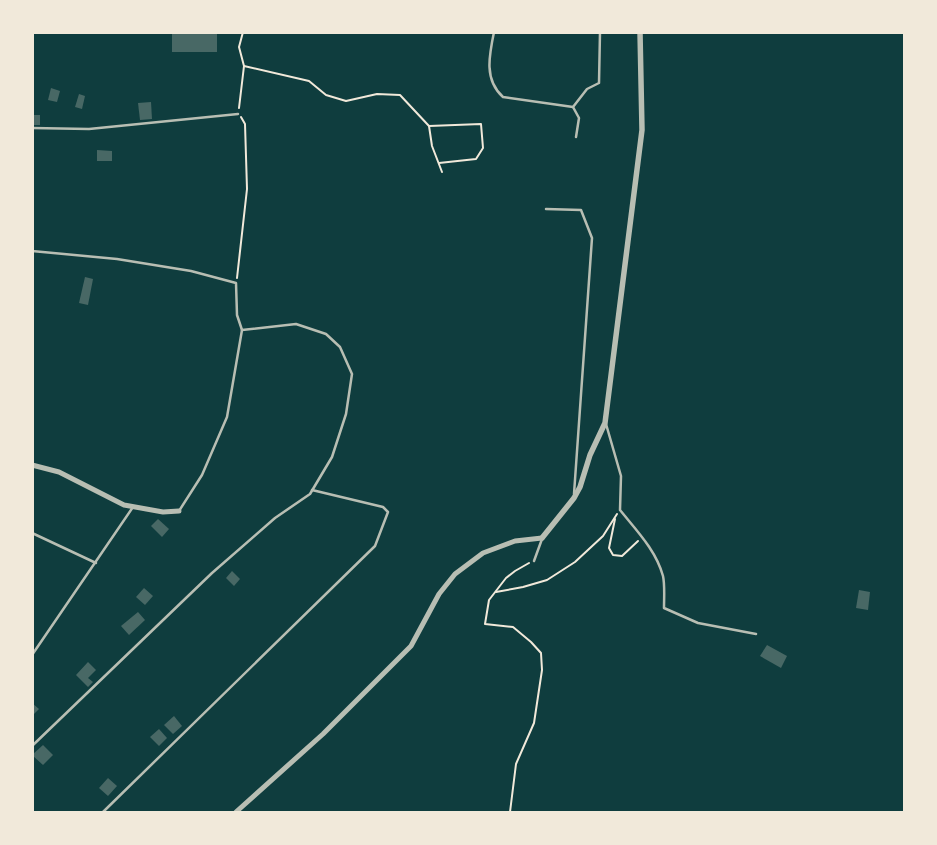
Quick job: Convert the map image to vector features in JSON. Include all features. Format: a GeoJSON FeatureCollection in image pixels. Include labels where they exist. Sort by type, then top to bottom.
{"type":"FeatureCollection","features":[{"type":"Feature","properties":{"kind":"street"},"geometry":{"type":"LineString","coordinates":[[236,812],[323,734],[412,646],[439,594],[455,574],[483,553],[515,541],[542,538],[574,498],[580,487],[590,455],[605,423],[642,130],[640,32]]}},
{"type":"Feature","properties":{"kind":"street"},"geometry":{"type":"LineString","coordinates":[[32,465],[58,472],[124,505],[162,512],[179,511]]}},
{"type":"Feature","properties":{"kind":"lane"},"geometry":{"type":"LineString","coordinates":[[494,32],[489,74],[495,90],[503,97],[573,107]]}},
{"type":"Feature","properties":{"kind":"lane"},"geometry":{"type":"LineString","coordinates":[[573,107],[587,89],[598,84],[600,32]]}},
{"type":"Feature","properties":{"kind":"lane"},"geometry":{"type":"LineString","coordinates":[[573,107],[579,118],[576,137]]}},
{"type":"Feature","properties":{"kind":"lane"},"geometry":{"type":"LineString","coordinates":[[32,128],[88,129],[238,114]]}},
{"type":"Feature","properties":{"kind":"lane"},"geometry":{"type":"LineString","coordinates":[[546,209],[581,210],[592,238],[574,498]]}},
{"type":"Feature","properties":{"kind":"lane"},"geometry":{"type":"LineString","coordinates":[[32,251],[117,259],[190,271],[236,283],[237,315],[242,330],[227,417],[202,475],[179,511]]}},
{"type":"Feature","properties":{"kind":"lane"},"geometry":{"type":"LineString","coordinates":[[32,746],[212,573],[275,518],[310,494],[332,457],[346,414],[352,374],[340,347],[326,334],[296,324],[242,330]]}},
{"type":"Feature","properties":{"kind":"lane"},"geometry":{"type":"LineString","coordinates":[[605,423],[621,476],[620,510],[655,556],[663,577],[664,608],[698,623],[756,634]]}},
{"type":"Feature","properties":{"kind":"lane"},"geometry":{"type":"LineString","coordinates":[[103,812],[375,546],[388,512],[382,506],[312,490]]}},
{"type":"Feature","properties":{"kind":"lane"},"geometry":{"type":"LineString","coordinates":[[32,655],[133,507]]}},
{"type":"Feature","properties":{"kind":"lane"},"geometry":{"type":"LineString","coordinates":[[32,533],[96,563]]}},
{"type":"Feature","properties":{"kind":"lane"},"geometry":{"type":"LineString","coordinates":[[534,561],[542,538]]}},
{"type":"Feature","properties":{"kind":"path"},"geometry":{"type":"LineString","coordinates":[[236,283],[247,190],[245,124],[238,114],[244,66],[239,46],[243,32]]}},
{"type":"Feature","properties":{"kind":"path"},"geometry":{"type":"LineString","coordinates":[[244,66],[309,81],[326,95],[346,101],[377,94],[400,95],[429,126],[432,146],[442,172]]}},
{"type":"Feature","properties":{"kind":"path"},"geometry":{"type":"LineString","coordinates":[[429,126],[480,124],[483,148],[476,159],[439,163]]}},
{"type":"Feature","properties":{"kind":"path"},"geometry":{"type":"LineString","coordinates":[[496,592],[524,587],[546,580],[575,562],[603,536],[620,510]]}},
{"type":"Feature","properties":{"kind":"path"},"geometry":{"type":"LineString","coordinates":[[615,517],[609,548],[613,555],[622,556],[642,538]]}},
{"type":"Feature","properties":{"kind":"path"},"geometry":{"type":"LineString","coordinates":[[510,812],[516,764],[534,723],[542,670],[541,653],[513,627],[485,624],[489,600],[515,571],[534,561]]}},
{"type":"Feature","properties":{"kind":"building"},"geometry":{"type":"Polygon","coordinates":[[[172,32],[217,32],[217,52],[172,52],[172,32]]]}},
{"type":"Feature","properties":{"kind":"building"},"geometry":{"type":"Polygon","coordinates":[[[51,88],[60,91],[57,102],[48,100],[51,88]]]}},
{"type":"Feature","properties":{"kind":"building"},"geometry":{"type":"Polygon","coordinates":[[[79,94],[85,96],[82,109],[75,107],[79,94]]]}},
{"type":"Feature","properties":{"kind":"building"},"geometry":{"type":"Polygon","coordinates":[[[151,102],[152,119],[140,120],[138,103],[151,102]]]}},
{"type":"Feature","properties":{"kind":"building"},"geometry":{"type":"Polygon","coordinates":[[[32,115],[40,115],[40,125],[32,125],[32,115]]]}},
{"type":"Feature","properties":{"kind":"building"},"geometry":{"type":"Polygon","coordinates":[[[97,150],[112,151],[112,161],[97,161],[97,150]]]}},
{"type":"Feature","properties":{"kind":"building"},"geometry":{"type":"Polygon","coordinates":[[[85,277],[93,279],[88,305],[79,303],[85,277]]]}},
{"type":"Feature","properties":{"kind":"building"},"geometry":{"type":"Polygon","coordinates":[[[158,519],[169,529],[162,537],[151,526],[158,519]]]}},
{"type":"Feature","properties":{"kind":"building"},"geometry":{"type":"Polygon","coordinates":[[[232,571],[240,579],[234,586],[226,578],[232,571]]]}},
{"type":"Feature","properties":{"kind":"building"},"geometry":{"type":"Polygon","coordinates":[[[144,588],[153,596],[145,605],[136,597],[144,588]]]}},
{"type":"Feature","properties":{"kind":"building"},"geometry":{"type":"Polygon","coordinates":[[[859,590],[870,592],[868,610],[856,608],[859,590]]]}},
{"type":"Feature","properties":{"kind":"building"},"geometry":{"type":"Polygon","coordinates":[[[138,612],[145,620],[129,635],[121,626],[138,612]]]}},
{"type":"Feature","properties":{"kind":"building"},"geometry":{"type":"Polygon","coordinates":[[[767,645],[787,656],[781,668],[760,656],[767,645]]]}},
{"type":"Feature","properties":{"kind":"building"},"geometry":{"type":"Polygon","coordinates":[[[88,662],[96,670],[88,678],[93,682],[88,687],[76,675],[88,662]]]}},
{"type":"Feature","properties":{"kind":"building"},"geometry":{"type":"Polygon","coordinates":[[[32,703],[39,709],[32,716],[32,703]]]}},
{"type":"Feature","properties":{"kind":"building"},"geometry":{"type":"Polygon","coordinates":[[[174,716],[182,726],[173,734],[164,725],[174,716]]]}},
{"type":"Feature","properties":{"kind":"building"},"geometry":{"type":"Polygon","coordinates":[[[159,729],[167,738],[159,746],[150,737],[159,729]]]}},
{"type":"Feature","properties":{"kind":"building"},"geometry":{"type":"Polygon","coordinates":[[[43,745],[53,755],[43,765],[32,755],[43,745]]]}},
{"type":"Feature","properties":{"kind":"building"},"geometry":{"type":"Polygon","coordinates":[[[108,778],[117,786],[108,796],[99,788],[108,778]]]}}]}
